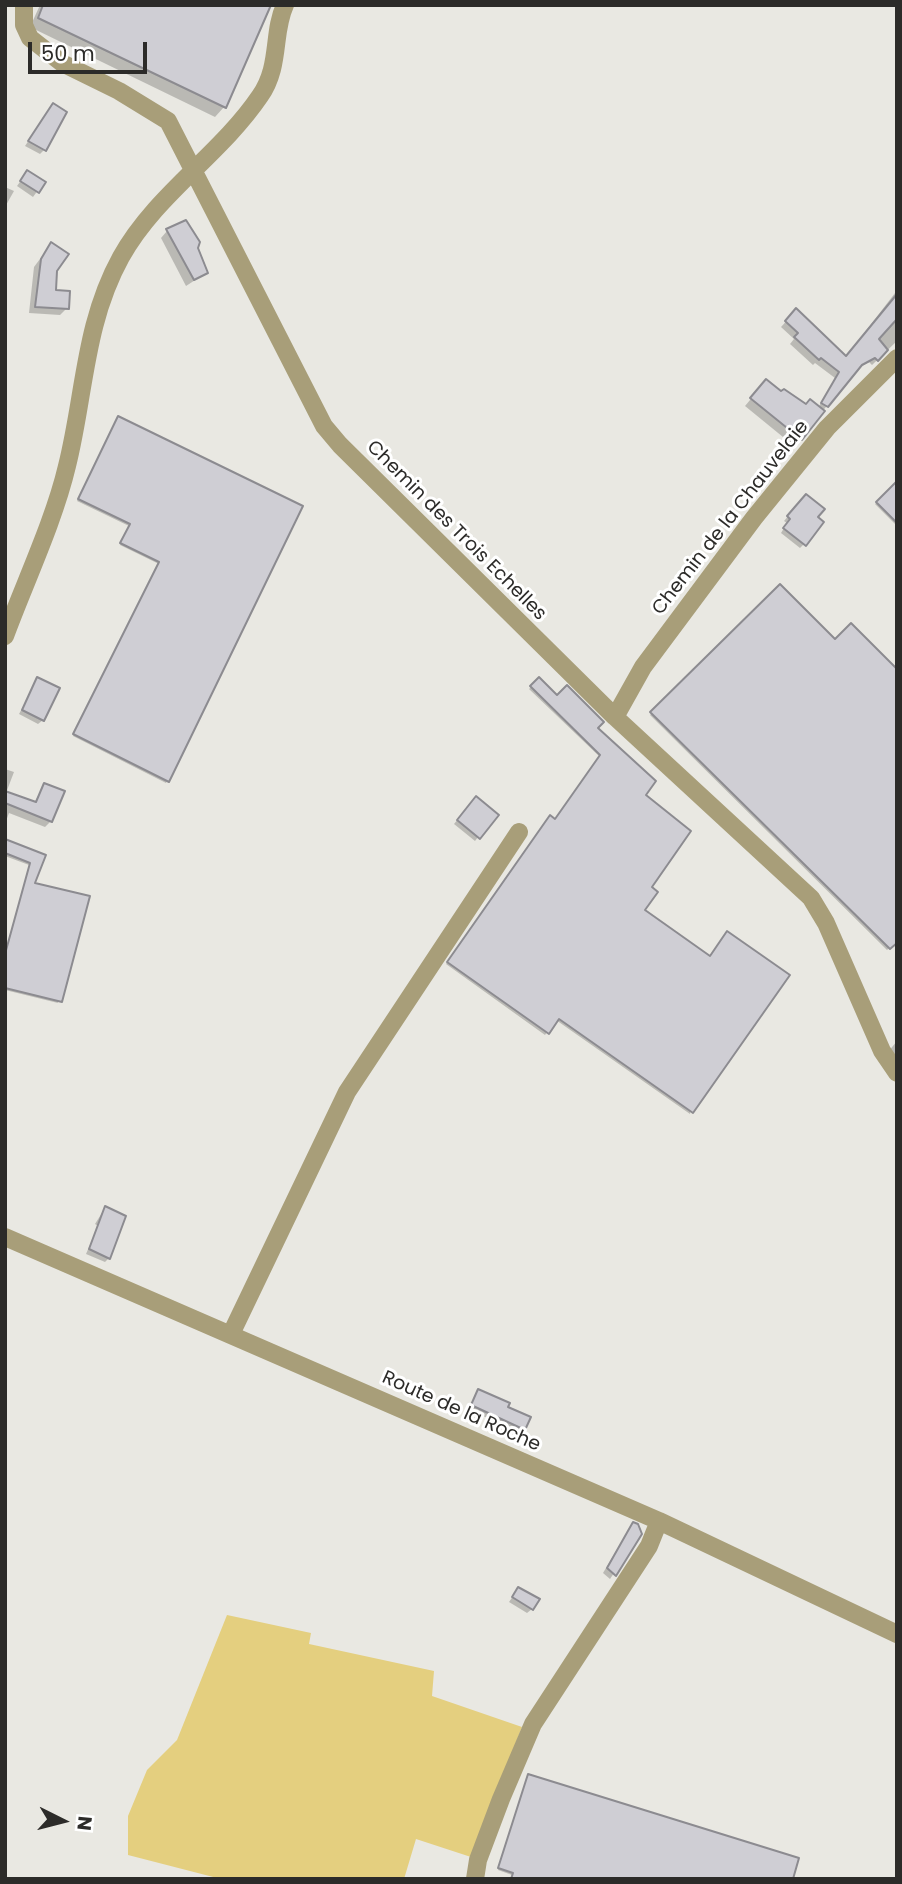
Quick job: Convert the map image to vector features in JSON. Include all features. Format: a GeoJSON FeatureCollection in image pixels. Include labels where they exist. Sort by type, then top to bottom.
{"type":"FeatureCollection","features":[{"type":"Feature","properties":{"kind":"street","name":"Chemin des Trois Echelles"},"geometry":{"type":"LineString","coordinates":[[24,5],[24,25],[30,38],[62,63],[119,91],[168,121],[180,141],[191,171],[324,426],[441,547],[615,717],[811,898],[882,1051],[897,1073]]}},
{"type":"Feature","properties":{"kind":"street"},"geometry":{"type":"LineString","coordinates":[[5,636],[66,470],[89,337],[121,257],[144,223],[239,124],[262,94],[273,71],[285,5]]}},
{"type":"Feature","properties":{"kind":"street","name":"Chemin de la Chauvelaie"},"geometry":{"type":"LineString","coordinates":[[615,717],[643,667],[754,518],[827,428],[897,358]]}},
{"type":"Feature","properties":{"kind":"street"},"geometry":{"type":"LineString","coordinates":[[230,1334],[347,1092],[519,832]]}},
{"type":"Feature","properties":{"kind":"street","name":"Route de la Roche"},"geometry":{"type":"LineString","coordinates":[[5,1237],[659,1521],[897,1634]]}},
{"type":"Feature","properties":{"kind":"street"},"geometry":{"type":"LineString","coordinates":[[475,1879],[478,1860],[533,1724],[649,1546],[659,1521]]}},
{"type":"Feature","properties":{"kind":"shaded area"},"geometry":{"type":"Polygon","coordinates":[[[227,1615],[311,1633],[309,1644],[434,1671],[432,1696],[522,1727],[471,1857],[416,1839],[404,1879],[221,1879],[128,1855],[128,1816],[147,1770],[177,1740],[227,1615]]]}},
{"type":"Feature","properties":{"kind":"building"},"geometry":{"type":"Polygon","coordinates":[[[43,5],[271,5],[226,108],[38,18],[43,5]]]}},
{"type":"Feature","properties":{"kind":"building"},"geometry":{"type":"Polygon","coordinates":[[[53,103],[67,112],[46,151],[28,141],[53,103]]]}},
{"type":"Feature","properties":{"kind":"building"},"geometry":{"type":"Polygon","coordinates":[[[27,170],[46,182],[39,193],[20,181],[27,170]]]}},
{"type":"Feature","properties":{"kind":"building"},"geometry":{"type":"Polygon","coordinates":[[[186,220],[200,242],[198,248],[208,273],[194,280],[166,229],[186,220]]]}},
{"type":"Feature","properties":{"kind":"building"},"geometry":{"type":"Polygon","coordinates":[[[51,242],[69,254],[57,271],[56,290],[70,291],[69,309],[35,307],[41,259],[51,242]]]}},
{"type":"Feature","properties":{"kind":"building"},"geometry":{"type":"Polygon","coordinates":[[[897,294],[897,319],[879,339],[888,350],[878,361],[875,358],[862,365],[828,407],[821,403],[839,372],[821,358],[819,360],[794,337],[798,333],[785,321],[796,308],[846,356],[897,294]]]}},
{"type":"Feature","properties":{"kind":"building"},"geometry":{"type":"Polygon","coordinates":[[[766,379],[781,391],[784,389],[806,404],[810,399],[825,411],[802,440],[750,398],[766,379]]]}},
{"type":"Feature","properties":{"kind":"building"},"geometry":{"type":"Polygon","coordinates":[[[118,416],[303,506],[169,782],[73,734],[159,562],[120,543],[130,524],[78,499],[118,416]]]}},
{"type":"Feature","properties":{"kind":"building"},"geometry":{"type":"Polygon","coordinates":[[[897,481],[897,523],[876,502],[897,481]]]}},
{"type":"Feature","properties":{"kind":"building"},"geometry":{"type":"Polygon","coordinates":[[[806,494],[825,509],[818,517],[824,522],[806,546],[783,528],[790,519],[787,516],[806,494]]]}},
{"type":"Feature","properties":{"kind":"building"},"geometry":{"type":"Polygon","coordinates":[[[780,584],[835,639],[851,623],[897,669],[897,943],[890,949],[650,712],[780,584]]]}},
{"type":"Feature","properties":{"kind":"building"},"geometry":{"type":"Polygon","coordinates":[[[37,677],[60,688],[44,721],[22,710],[37,677]]]}},
{"type":"Feature","properties":{"kind":"building"},"geometry":{"type":"Polygon","coordinates":[[[539,677],[557,695],[567,685],[604,722],[598,728],[656,781],[646,795],[691,831],[652,887],[658,892],[645,910],[710,956],[727,931],[790,975],[693,1113],[559,1019],[549,1034],[447,962],[550,815],[555,819],[600,755],[530,686],[539,677]]]}},
{"type":"Feature","properties":{"kind":"building"},"geometry":{"type":"Polygon","coordinates":[[[44,783],[65,791],[52,822],[5,803],[5,791],[36,802],[44,783]]]}},
{"type":"Feature","properties":{"kind":"building"},"geometry":{"type":"Polygon","coordinates":[[[476,796],[499,815],[480,839],[457,820],[476,796]]]}},
{"type":"Feature","properties":{"kind":"building"},"geometry":{"type":"Polygon","coordinates":[[[5,839],[46,855],[35,883],[90,896],[62,1002],[5,988],[5,954],[30,863],[5,853],[5,839]]]}},
{"type":"Feature","properties":{"kind":"building"},"geometry":{"type":"Polygon","coordinates":[[[105,1206],[126,1216],[110,1259],[89,1249],[105,1206]]]}},
{"type":"Feature","properties":{"kind":"building"},"geometry":{"type":"Polygon","coordinates":[[[478,1389],[510,1403],[508,1407],[531,1417],[525,1430],[471,1405],[478,1389]]]}},
{"type":"Feature","properties":{"kind":"building"},"geometry":{"type":"Polygon","coordinates":[[[633,1522],[638,1524],[642,1534],[616,1576],[607,1568],[633,1522]]]}},
{"type":"Feature","properties":{"kind":"building"},"geometry":{"type":"Polygon","coordinates":[[[518,1587],[540,1599],[533,1610],[512,1597],[518,1587]]]}},
{"type":"Feature","properties":{"kind":"building"},"geometry":{"type":"Polygon","coordinates":[[[528,1774],[799,1858],[793,1879],[511,1879],[513,1873],[498,1868],[528,1774]]]}}]}
